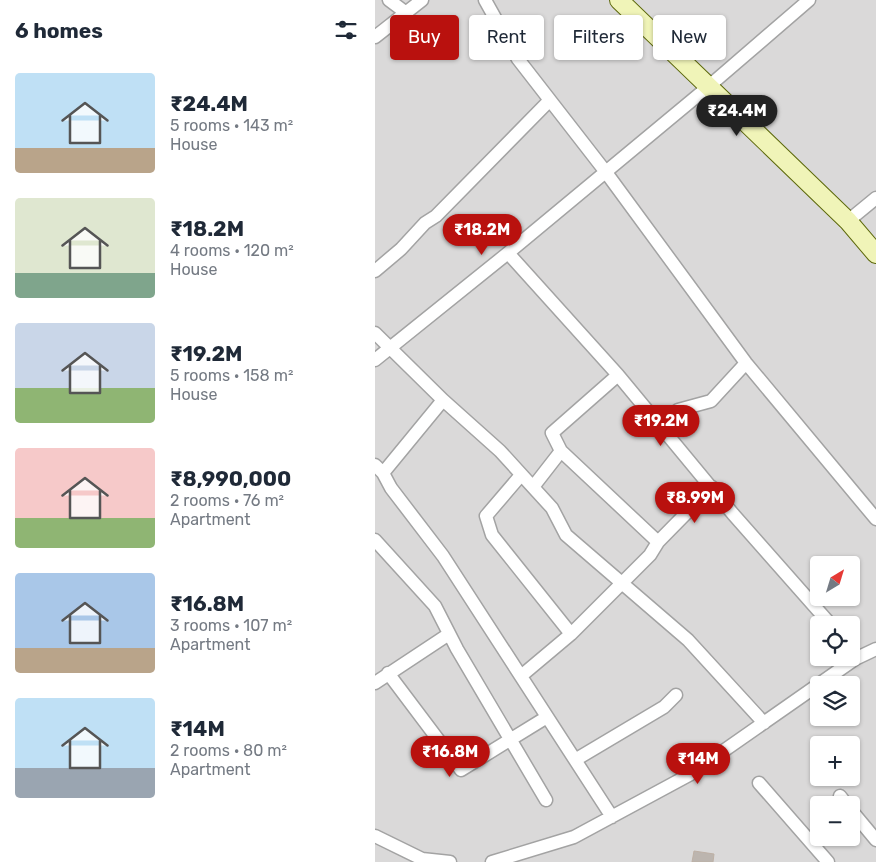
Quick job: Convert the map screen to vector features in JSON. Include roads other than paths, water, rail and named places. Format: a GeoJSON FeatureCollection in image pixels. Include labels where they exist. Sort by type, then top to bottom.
{"type":"FeatureCollection","features":[{"type":"Feature","properties":{"kind":"main road"},"geometry":{"type":"LineString","coordinates":[[619,0],[708,88],[848,221],[876,254]]}},
{"type":"Feature","properties":{"kind":"street"},"geometry":{"type":"LineString","coordinates":[[389,0],[405,12]]}},
{"type":"Feature","properties":{"kind":"street"},"geometry":{"type":"LineString","coordinates":[[375,37],[422,0]]}},
{"type":"Feature","properties":{"kind":"street"},"geometry":{"type":"LineString","coordinates":[[485,0],[518,59],[605,172],[747,363],[876,519]]}},
{"type":"Feature","properties":{"kind":"street"},"geometry":{"type":"LineString","coordinates":[[375,360],[708,88],[809,0]]}},
{"type":"Feature","properties":{"kind":"street"},"geometry":{"type":"LineString","coordinates":[[375,271],[401,249],[425,223],[436,216],[549,100]]}},
{"type":"Feature","properties":{"kind":"street"},"geometry":{"type":"LineString","coordinates":[[848,221],[876,198]]}},
{"type":"Feature","properties":{"kind":"street"},"geometry":{"type":"LineString","coordinates":[[508,253],[618,375],[733,514],[823,616]]}},
{"type":"Feature","properties":{"kind":"street"},"geometry":{"type":"LineString","coordinates":[[375,333],[443,400],[500,451],[552,508],[566,535],[688,640],[764,723]]}},
{"type":"Feature","properties":{"kind":"street"},"geometry":{"type":"LineString","coordinates":[[661,426],[678,410],[711,401],[747,363]]}},
{"type":"Feature","properties":{"kind":"street"},"geometry":{"type":"LineString","coordinates":[[618,375],[552,434],[561,451],[658,542]]}},
{"type":"Feature","properties":{"kind":"street"},"geometry":{"type":"LineString","coordinates":[[443,400],[379,469],[391,488],[443,556],[612,817]]}},
{"type":"Feature","properties":{"kind":"street"},"geometry":{"type":"LineString","coordinates":[[533,488],[561,451]]}},
{"type":"Feature","properties":{"kind":"street"},"geometry":{"type":"LineString","coordinates":[[521,475],[486,516],[492,535],[571,634]]}},
{"type":"Feature","properties":{"kind":"street"},"geometry":{"type":"LineString","coordinates":[[521,676],[571,634],[650,555],[658,542],[711,486]]}},
{"type":"Feature","properties":{"kind":"street"},"geometry":{"type":"LineString","coordinates":[[375,540],[435,606],[449,634],[546,800]]}},
{"type":"Feature","properties":{"kind":"street"},"geometry":{"type":"LineString","coordinates":[[375,682],[449,634]]}},
{"type":"Feature","properties":{"kind":"street"},"geometry":{"type":"LineString","coordinates":[[491,862],[505,860],[574,837],[689,775],[855,659],[876,649]]}},
{"type":"Feature","properties":{"kind":"street"},"geometry":{"type":"LineString","coordinates":[[388,673],[461,770],[547,717]]}},
{"type":"Feature","properties":{"kind":"street"},"geometry":{"type":"LineString","coordinates":[[575,760],[663,708],[676,695]]}},
{"type":"Feature","properties":{"kind":"street"},"geometry":{"type":"LineString","coordinates":[[759,783],[827,862]]}},
{"type":"Feature","properties":{"kind":"street"},"geometry":{"type":"LineString","coordinates":[[860,821],[876,840]]}},
{"type":"Feature","properties":{"kind":"street"},"geometry":{"type":"LineString","coordinates":[[375,836],[422,859],[450,862]]}}]}
